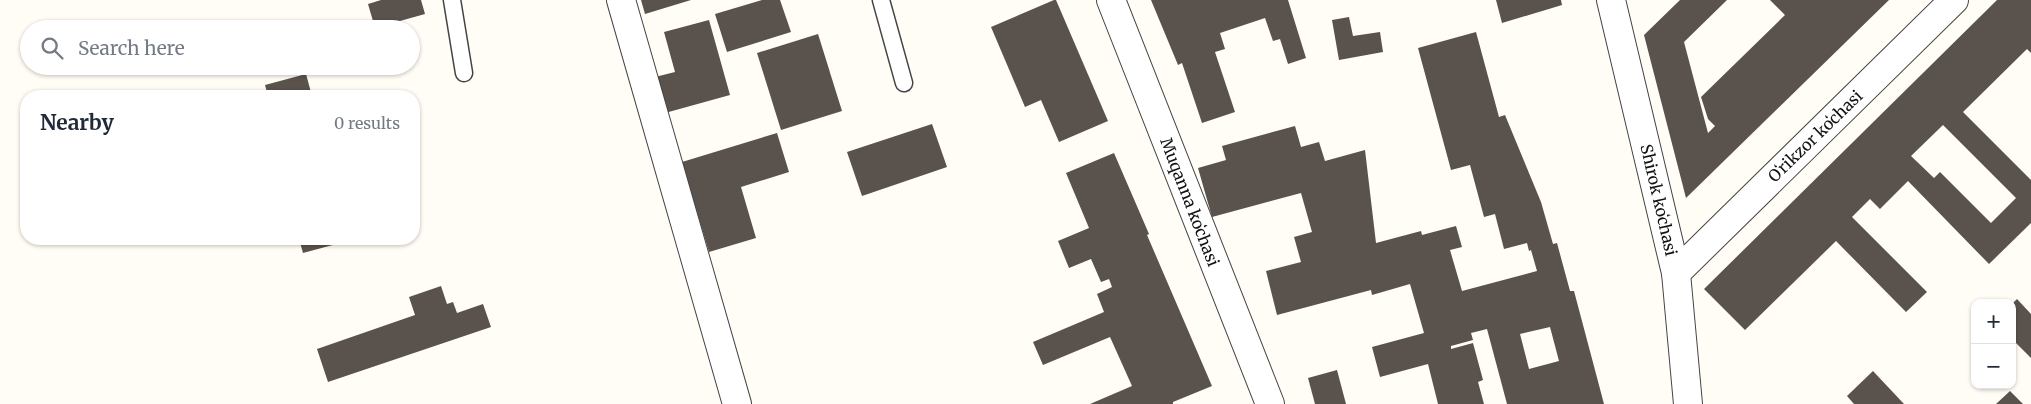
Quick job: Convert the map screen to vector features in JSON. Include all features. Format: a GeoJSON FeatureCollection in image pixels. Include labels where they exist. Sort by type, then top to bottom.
{"type":"FeatureCollection","features":[{"type":"Feature","properties":{"kind":"street"},"geometry":{"type":"LineString","coordinates":[[621,0],[737,404]]}},
{"type":"Feature","properties":{"kind":"street","name":"Muqanna koʻchasi"},"geometry":{"type":"LineString","coordinates":[[1111,0],[1270,404]]}},
{"type":"Feature","properties":{"kind":"street","name":"Shirok koʻchasi"},"geometry":{"type":"LineString","coordinates":[[1611,0],[1676,273],[1688,404]]}},
{"type":"Feature","properties":{"kind":"street","name":"Oʻrikzor koʻchasi"},"geometry":{"type":"LineString","coordinates":[[1676,273],[1954,0]]}},
{"type":"Feature","properties":{"kind":"lane"},"geometry":{"type":"LineString","coordinates":[[452,0],[464,73]]}},
{"type":"Feature","properties":{"kind":"lane"},"geometry":{"type":"LineString","coordinates":[[881,0],[904,83]]}},
{"type":"Feature","properties":{"kind":"building"},"geometry":{"type":"Polygon","coordinates":[[[381,0],[421,0],[425,14],[404,20],[373,20],[368,4],[381,0]]]}},
{"type":"Feature","properties":{"kind":"building"},"geometry":{"type":"Polygon","coordinates":[[[641,0],[691,0],[645,14],[641,0]]]}},
{"type":"Feature","properties":{"kind":"building"},"geometry":{"type":"Polygon","coordinates":[[[762,0],[780,0],[791,32],[727,52],[715,14],[762,0]]]}},
{"type":"Feature","properties":{"kind":"building"},"geometry":{"type":"Polygon","coordinates":[[[1056,0],[1108,121],[1059,142],[1041,100],[1025,107],[991,27],[1056,0]]]}},
{"type":"Feature","properties":{"kind":"building"},"geometry":{"type":"Polygon","coordinates":[[[1151,0],[1288,0],[1306,58],[1288,64],[1280,39],[1273,41],[1265,18],[1220,33],[1225,49],[1215,52],[1235,112],[1202,123],[1182,63],[1178,65],[1151,0]]]}},
{"type":"Feature","properties":{"kind":"building"},"geometry":{"type":"Polygon","coordinates":[[[1496,0],[1561,0],[1562,5],[1502,23],[1496,0]]]}},
{"type":"Feature","properties":{"kind":"building"},"geometry":{"type":"Polygon","coordinates":[[[1680,0],[1727,0],[1684,42],[1708,133],[1715,126],[1708,119],[1701,97],[1785,15],[1770,0],[1889,0],[1686,198],[1644,35],[1680,0]]]}},
{"type":"Feature","properties":{"kind":"building"},"geometry":{"type":"Polygon","coordinates":[[[1997,0],[2031,0],[2031,53],[2027,49],[1963,112],[2031,180],[2031,223],[1989,264],[1908,181],[1880,209],[1870,199],[1852,217],[1927,292],[1906,312],[1836,241],[1745,330],[1704,289],[1997,0]],[[1943,125],[1911,156],[1934,178],[1940,172],[1991,223],[2016,198],[1943,125]]]}},
{"type":"Feature","properties":{"kind":"building"},"geometry":{"type":"Polygon","coordinates":[[[1349,17],[1353,36],[1380,32],[1383,52],[1339,60],[1332,20],[1349,17]]]}},
{"type":"Feature","properties":{"kind":"building"},"geometry":{"type":"Polygon","coordinates":[[[709,20],[730,95],[665,113],[655,77],[675,72],[664,32],[709,20]]]}},
{"type":"Feature","properties":{"kind":"building"},"geometry":{"type":"Polygon","coordinates":[[[1476,32],[1499,117],[1505,115],[1541,202],[1553,244],[1557,243],[1570,291],[1574,291],[1604,404],[1507,404],[1487,329],[1471,333],[1473,340],[1451,346],[1451,349],[1473,343],[1483,380],[1478,382],[1484,404],[1438,404],[1428,364],[1380,377],[1372,347],[1424,333],[1410,284],[1372,295],[1371,290],[1277,315],[1266,271],[1301,262],[1294,237],[1312,232],[1301,193],[1212,217],[1198,168],[1226,160],[1222,146],[1295,126],[1301,147],[1319,142],[1325,161],[1365,150],[1376,243],[1421,231],[1422,235],[1456,226],[1462,247],[1450,250],[1462,291],[1537,271],[1527,243],[1504,249],[1495,214],[1484,217],[1470,165],[1451,170],[1418,48],[1476,32]],[[1550,327],[1520,334],[1529,369],[1559,361],[1550,327]]]}},
{"type":"Feature","properties":{"kind":"building"},"geometry":{"type":"Polygon","coordinates":[[[818,34],[842,111],[781,130],[757,53],[818,34]]]}},
{"type":"Feature","properties":{"kind":"building"},"geometry":{"type":"Polygon","coordinates":[[[306,75],[310,90],[266,90],[265,85],[306,75]]]}},
{"type":"Feature","properties":{"kind":"building"},"geometry":{"type":"Polygon","coordinates":[[[932,124],[947,167],[862,196],[847,152],[932,124]]]}},
{"type":"Feature","properties":{"kind":"building"},"geometry":{"type":"Polygon","coordinates":[[[777,133],[789,172],[741,187],[756,238],[709,252],[682,162],[777,133]]]}},
{"type":"Feature","properties":{"kind":"building"},"geometry":{"type":"Polygon","coordinates":[[[1114,153],[1212,386],[1173,402],[1173,404],[1090,404],[1132,386],[1110,337],[1043,365],[1033,342],[1104,312],[1097,294],[1112,287],[1109,279],[1101,282],[1091,259],[1069,268],[1058,241],[1089,228],[1066,173],[1114,153]]]}},
{"type":"Feature","properties":{"kind":"building"},"geometry":{"type":"Polygon","coordinates":[[[301,245],[333,245],[303,253],[301,245]]]}},
{"type":"Feature","properties":{"kind":"building"},"geometry":{"type":"Polygon","coordinates":[[[441,286],[447,304],[453,302],[457,313],[483,304],[491,327],[328,382],[317,349],[415,315],[409,297],[441,286]]]}},
{"type":"Feature","properties":{"kind":"building"},"geometry":{"type":"Polygon","coordinates":[[[2016,300],[2031,314],[2031,358],[2016,343],[2016,300]]]}},
{"type":"Feature","properties":{"kind":"building"},"geometry":{"type":"Polygon","coordinates":[[[1337,370],[1346,404],[1315,404],[1308,378],[1337,370]]]}},
{"type":"Feature","properties":{"kind":"building"},"geometry":{"type":"Polygon","coordinates":[[[1873,371],[1904,404],[1854,404],[1847,396],[1873,371]]]}},
{"type":"Feature","properties":{"kind":"building"},"geometry":{"type":"Polygon","coordinates":[[[2010,391],[2023,404],[1996,404],[2010,391]]]}}]}
